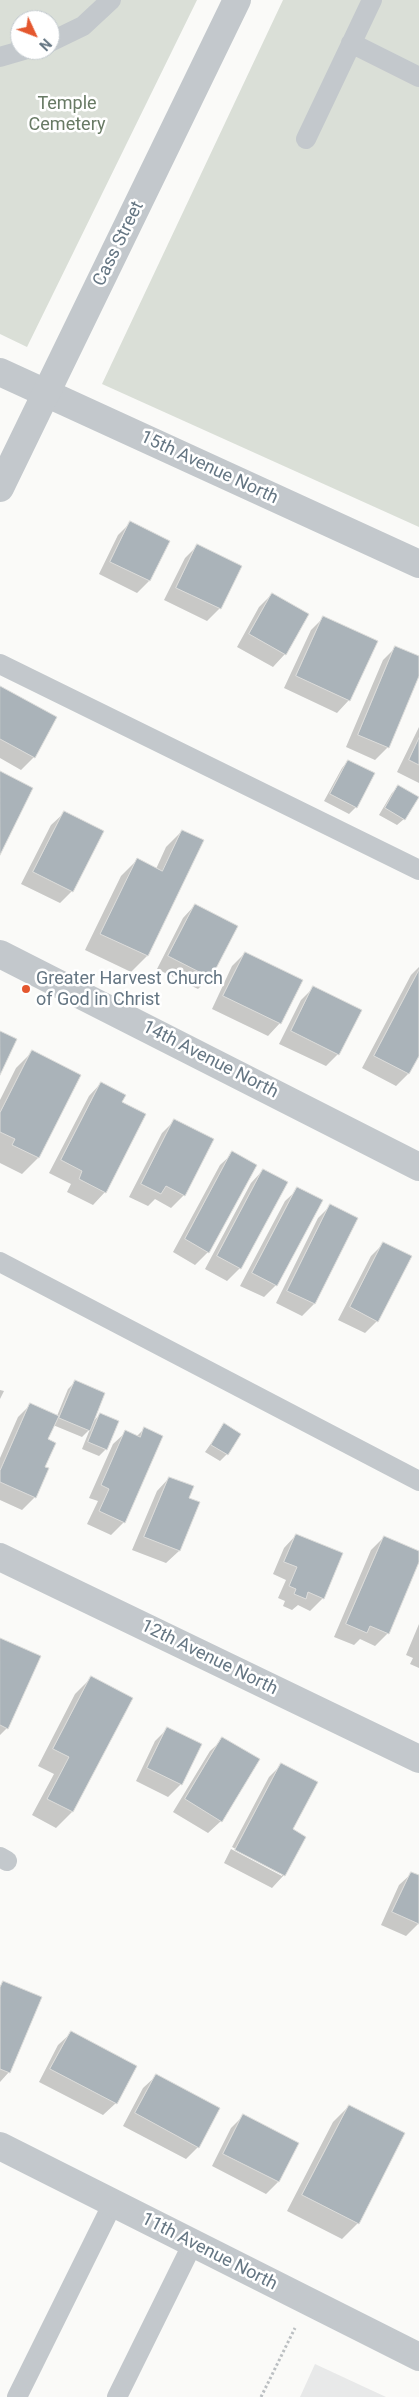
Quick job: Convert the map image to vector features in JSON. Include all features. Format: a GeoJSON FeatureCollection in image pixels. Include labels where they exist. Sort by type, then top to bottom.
{"type":"FeatureCollection","features":[{"type":"Feature","properties":{"kind":"street","name":"Cass Street"},"geometry":{"type":"LineString","coordinates":[[0,488],[237,0]]}},
{"type":"Feature","properties":{"kind":"street","name":"15th Avenue North"},"geometry":{"type":"LineString","coordinates":[[0,372],[419,564]]}},
{"type":"Feature","properties":{"kind":"street","name":"14th Avenue North"},"geometry":{"type":"LineString","coordinates":[[0,954],[419,1167]]}},
{"type":"Feature","properties":{"kind":"street","name":"12th Avenue North"},"geometry":{"type":"LineString","coordinates":[[0,1557],[419,1759]]}},
{"type":"Feature","properties":{"kind":"street","name":"11th Avenue North"},"geometry":{"type":"LineString","coordinates":[[0,2146],[419,2357]]}},
{"type":"Feature","properties":{"kind":"lane"},"geometry":{"type":"LineString","coordinates":[[60,37],[83,26],[111,0]]}},
{"type":"Feature","properties":{"kind":"lane"},"geometry":{"type":"LineString","coordinates":[[306,139],[372,0]]}},
{"type":"Feature","properties":{"kind":"lane"},"geometry":{"type":"LineString","coordinates":[[351,43],[419,77]]}},
{"type":"Feature","properties":{"kind":"lane"},"geometry":{"type":"LineString","coordinates":[[0,664],[419,870]]}},
{"type":"Feature","properties":{"kind":"lane"},"geometry":{"type":"LineString","coordinates":[[0,1262],[419,1481]]}},
{"type":"Feature","properties":{"kind":"lane"},"geometry":{"type":"LineString","coordinates":[[17,2397],[113,2203]]}},
{"type":"Feature","properties":{"kind":"lane"},"geometry":{"type":"LineString","coordinates":[[117,2397],[193,2243]]}},
{"type":"Feature","properties":{"kind":"path"},"geometry":{"type":"LineString","coordinates":[[261,2397],[297,2322]]}},
{"type":"Feature","properties":{"kind":"shaded area"},"geometry":{"type":"Polygon","coordinates":[[[315,2364],[386,2397],[300,2397],[315,2364]]]}},
{"type":"Feature","properties":{"kind":"green space","name":"Temple Cemetery"},"geometry":{"type":"Polygon","coordinates":[[[0,0],[197,0],[27,347],[0,334],[0,0]]]}},
{"type":"Feature","properties":{"kind":"green space"},"geometry":{"type":"Polygon","coordinates":[[[283,0],[419,0],[419,527],[102,384],[283,0]]]}},
{"type":"Feature","properties":{"kind":"building"},"geometry":{"type":"Polygon","coordinates":[[[130,521],[170,541],[150,581],[110,562],[130,521]]]}},
{"type":"Feature","properties":{"kind":"building"},"geometry":{"type":"Polygon","coordinates":[[[197,544],[242,566],[221,609],[176,588],[197,544]]]}},
{"type":"Feature","properties":{"kind":"building"},"geometry":{"type":"Polygon","coordinates":[[[272,593],[309,614],[286,655],[249,634],[272,593]]]}},
{"type":"Feature","properties":{"kind":"building"},"geometry":{"type":"Polygon","coordinates":[[[323,616],[378,641],[350,701],[296,676],[323,616]]]}},
{"type":"Feature","properties":{"kind":"building"},"geometry":{"type":"Polygon","coordinates":[[[395,646],[419,656],[419,676],[389,748],[358,735],[395,646]]]}},
{"type":"Feature","properties":{"kind":"building"},"geometry":{"type":"Polygon","coordinates":[[[0,686],[57,717],[35,758],[0,739],[0,686]]]}},
{"type":"Feature","properties":{"kind":"building"},"geometry":{"type":"Polygon","coordinates":[[[419,738],[419,765],[409,760],[419,738]]]}},
{"type":"Feature","properties":{"kind":"building"},"geometry":{"type":"Polygon","coordinates":[[[348,760],[375,773],[357,808],[330,794],[348,760]]]}},
{"type":"Feature","properties":{"kind":"building"},"geometry":{"type":"Polygon","coordinates":[[[0,771],[33,788],[0,855],[0,771]]]}},
{"type":"Feature","properties":{"kind":"building"},"geometry":{"type":"Polygon","coordinates":[[[398,785],[419,797],[405,820],[385,808],[398,785]]]}},
{"type":"Feature","properties":{"kind":"building"},"geometry":{"type":"Polygon","coordinates":[[[64,811],[104,831],[73,892],[33,872],[64,811]]]}},
{"type":"Feature","properties":{"kind":"building"},"geometry":{"type":"Polygon","coordinates":[[[182,830],[204,840],[148,956],[100,934],[137,858],[162,871],[182,830]]]}},
{"type":"Feature","properties":{"kind":"building"},"geometry":{"type":"Polygon","coordinates":[[[195,904],[238,926],[211,978],[168,956],[195,904]]]}},
{"type":"Feature","properties":{"kind":"building"},"geometry":{"type":"Polygon","coordinates":[[[245,952],[303,980],[281,1024],[223,996],[245,952]]]}},
{"type":"Feature","properties":{"kind":"building"},"geometry":{"type":"Polygon","coordinates":[[[419,970],[419,1056],[409,1074],[374,1056],[419,970]]]}},
{"type":"Feature","properties":{"kind":"building"},"geometry":{"type":"Polygon","coordinates":[[[313,986],[362,1010],[339,1055],[291,1031],[313,986]]]}},
{"type":"Feature","properties":{"kind":"building"},"geometry":{"type":"Polygon","coordinates":[[[0,1031],[17,1039],[0,1075],[0,1031]]]}},
{"type":"Feature","properties":{"kind":"building"},"geometry":{"type":"Polygon","coordinates":[[[32,1050],[81,1075],[39,1158],[12,1145],[15,1139],[0,1132],[0,1113],[32,1050]]]}},
{"type":"Feature","properties":{"kind":"building"},"geometry":{"type":"Polygon","coordinates":[[[101,1082],[126,1095],[122,1102],[146,1114],[106,1193],[79,1179],[82,1171],[61,1160],[101,1082]]]}},
{"type":"Feature","properties":{"kind":"building"},"geometry":{"type":"Polygon","coordinates":[[[174,1119],[214,1139],[185,1196],[166,1186],[161,1194],[141,1184],[174,1119]]]}},
{"type":"Feature","properties":{"kind":"building"},"geometry":{"type":"Polygon","coordinates":[[[232,1151],[257,1165],[209,1253],[185,1239],[232,1151]]]}},
{"type":"Feature","properties":{"kind":"building"},"geometry":{"type":"Polygon","coordinates":[[[263,1169],[288,1182],[241,1269],[217,1256],[263,1169]]]}},
{"type":"Feature","properties":{"kind":"building"},"geometry":{"type":"Polygon","coordinates":[[[297,1187],[323,1200],[277,1286],[252,1273],[297,1187]]]}},
{"type":"Feature","properties":{"kind":"building"},"geometry":{"type":"Polygon","coordinates":[[[330,1204],[358,1218],[315,1304],[287,1291],[330,1204]]]}},
{"type":"Feature","properties":{"kind":"building"},"geometry":{"type":"Polygon","coordinates":[[[383,1242],[412,1256],[378,1322],[350,1307],[383,1242]]]}},
{"type":"Feature","properties":{"kind":"building"},"geometry":{"type":"Polygon","coordinates":[[[75,1380],[105,1393],[90,1431],[59,1418],[75,1380]]]}},
{"type":"Feature","properties":{"kind":"building"},"geometry":{"type":"Polygon","coordinates":[[[30,1403],[59,1416],[48,1439],[56,1443],[45,1467],[49,1468],[36,1498],[0,1482],[0,1471],[30,1403]]]}},
{"type":"Feature","properties":{"kind":"building"},"geometry":{"type":"Polygon","coordinates":[[[100,1413],[119,1421],[107,1450],[88,1442],[100,1413]]]}},
{"type":"Feature","properties":{"kind":"building"},"geometry":{"type":"Polygon","coordinates":[[[224,1423],[241,1434],[228,1455],[211,1445],[224,1423]]]}},
{"type":"Feature","properties":{"kind":"building"},"geometry":{"type":"Polygon","coordinates":[[[144,1427],[163,1436],[125,1523],[99,1511],[109,1489],[101,1485],[125,1430],[140,1437],[144,1427]]]}},
{"type":"Feature","properties":{"kind":"building"},"geometry":{"type":"Polygon","coordinates":[[[169,1477],[194,1486],[189,1498],[200,1502],[180,1551],[144,1537],[169,1477]]]}},
{"type":"Feature","properties":{"kind":"building"},"geometry":{"type":"Polygon","coordinates":[[[296,1534],[343,1553],[324,1599],[308,1592],[306,1599],[294,1594],[296,1589],[289,1586],[297,1567],[284,1562],[296,1534]]]}},
{"type":"Feature","properties":{"kind":"building"},"geometry":{"type":"Polygon","coordinates":[[[384,1536],[419,1551],[419,1562],[389,1634],[370,1626],[367,1633],[346,1624],[384,1536]]]}},
{"type":"Feature","properties":{"kind":"building"},"geometry":{"type":"Polygon","coordinates":[[[0,1638],[41,1656],[8,1729],[0,1725],[0,1638]]]}},
{"type":"Feature","properties":{"kind":"building"},"geometry":{"type":"Polygon","coordinates":[[[91,1676],[133,1698],[73,1812],[47,1799],[69,1757],[53,1749],[91,1676]]]}},
{"type":"Feature","properties":{"kind":"building"},"geometry":{"type":"Polygon","coordinates":[[[167,1727],[202,1744],[182,1785],[147,1768],[167,1727]]]}},
{"type":"Feature","properties":{"kind":"building"},"geometry":{"type":"Polygon","coordinates":[[[222,1737],[260,1759],[222,1822],[185,1799],[222,1737]]]}},
{"type":"Feature","properties":{"kind":"building"},"geometry":{"type":"Polygon","coordinates":[[[281,1763],[318,1782],[293,1829],[306,1837],[285,1876],[235,1850],[281,1763]]]}},
{"type":"Feature","properties":{"kind":"building"},"geometry":{"type":"Polygon","coordinates":[[[411,1872],[419,1875],[419,1924],[392,1912],[411,1872]]]}},
{"type":"Feature","properties":{"kind":"building"},"geometry":{"type":"Polygon","coordinates":[[[3,1981],[42,1997],[10,2073],[0,2069],[0,1988],[3,1981]]]}},
{"type":"Feature","properties":{"kind":"building"},"geometry":{"type":"Polygon","coordinates":[[[71,2031],[137,2066],[117,2104],[50,2069],[71,2031]]]}},
{"type":"Feature","properties":{"kind":"building"},"geometry":{"type":"Polygon","coordinates":[[[156,2074],[220,2108],[199,2148],[135,2113],[156,2074]]]}},
{"type":"Feature","properties":{"kind":"building"},"geometry":{"type":"Polygon","coordinates":[[[349,2105],[405,2133],[359,2224],[302,2195],[349,2105]]]}},
{"type":"Feature","properties":{"kind":"building"},"geometry":{"type":"Polygon","coordinates":[[[243,2114],[299,2143],[279,2182],[223,2154],[243,2114]]]}},
{"type":"Feature","properties":{"kind":"place","name":"Greater Harvest Church of God in Christ"},"geometry":{"type":"Point","coordinates":[26,989]}}]}
